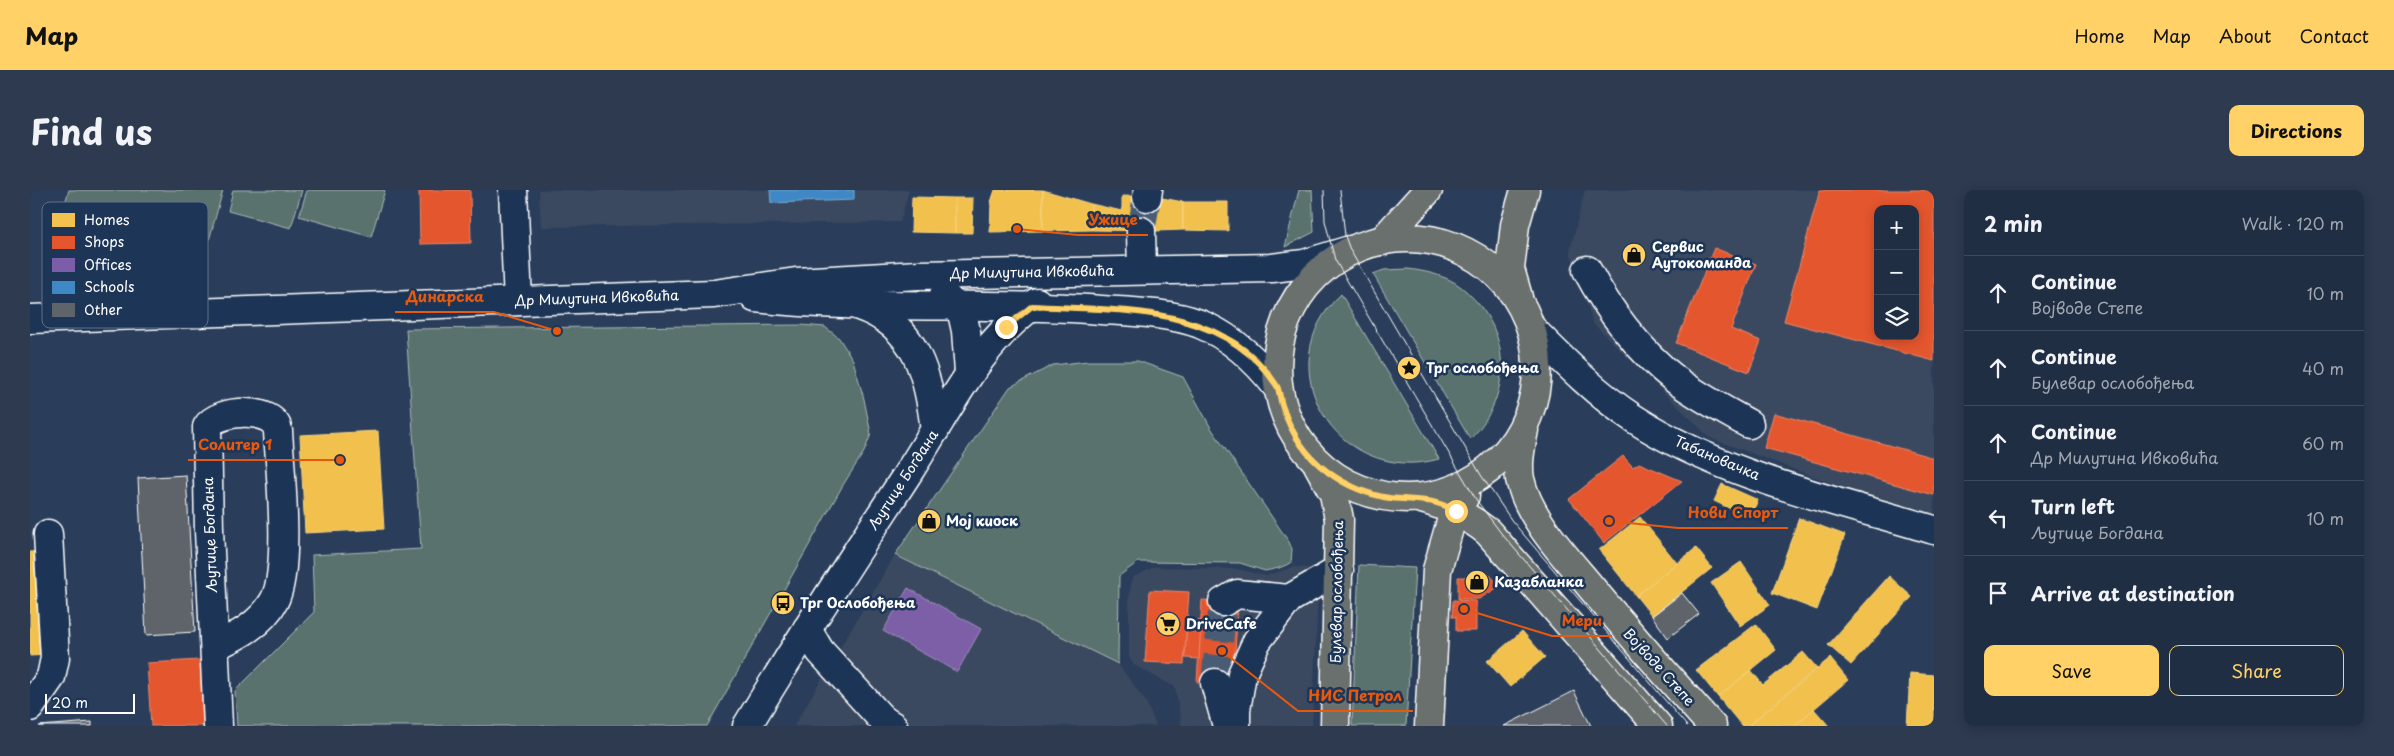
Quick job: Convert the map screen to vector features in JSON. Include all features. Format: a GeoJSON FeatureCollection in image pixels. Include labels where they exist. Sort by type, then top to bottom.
{"type":"FeatureCollection","features":[{"type":"Feature","properties":{"kind":"main road"},"geometry":{"type":"LineString","coordinates":[[1382,241],[1428,190]]}},
{"type":"Feature","properties":{"kind":"main road","name":"Булевар ослобођења"},"geometry":{"type":"LineString","coordinates":[[1520,303],[1490,268],[1460,251],[1431,240],[1414,238],[1382,241],[1350,250],[1320,271],[1296,299],[1278,342],[1278,388],[1288,421],[1301,443],[1318,463],[1339,480],[1364,491],[1390,498],[1418,498],[1455,489],[1481,475],[1506,453],[1525,424],[1533,400],[1537,376],[1536,351],[1531,328],[1520,303],[1510,268],[1515,225],[1525,190]]}},
{"type":"Feature","properties":{"kind":"main road","name":"Војводе Степе"},"geometry":{"type":"LineString","coordinates":[[1525,424],[1519,467],[1528,519],[1534,538],[1547,562],[1687,726]]}},
{"type":"Feature","properties":{"kind":"main road","name":"Булевар ослобођења"},"geometry":{"type":"LineString","coordinates":[[1318,463],[1334,494],[1337,507],[1339,570],[1335,726]]}},
{"type":"Feature","properties":{"kind":"main road","name":"Булевар ослобођења"},"geometry":{"type":"LineString","coordinates":[[1429,726],[1437,570],[1444,541],[1456,511],[1481,475]]}},
{"type":"Feature","properties":{"kind":"main road","name":"Војводе Степе"},"geometry":{"type":"LineString","coordinates":[[1522,485],[1542,525],[1557,547],[1613,615],[1712,726]]}},
{"type":"Feature","properties":{"kind":"main road"},"geometry":{"type":"LineString","coordinates":[[1418,498],[1456,511],[1474,521],[1492,537],[1658,726]]}},
{"type":"Feature","properties":{"kind":"street"},"geometry":{"type":"LineString","coordinates":[[514,190],[518,301]]}},
{"type":"Feature","properties":{"kind":"street"},"geometry":{"type":"LineString","coordinates":[[1141,231],[1142,270]]}},
{"type":"Feature","properties":{"kind":"street","name":"Др Милутина Ивковића"},"geometry":{"type":"LineString","coordinates":[[208,312],[714,294],[796,282],[919,274],[1290,266],[1350,250]]}},
{"type":"Feature","properties":{"kind":"street","name":"Љутице Богдана"},"geometry":{"type":"LineString","coordinates":[[747,726],[935,430],[969,372],[1006,327],[1032,306],[1095,270]]}},
{"type":"Feature","properties":{"kind":"street"},"geometry":{"type":"LineString","coordinates":[[1586,270],[1612,312],[1649,355],[1675,379],[1706,401],[1749,424]]}},
{"type":"Feature","properties":{"kind":"street"},"geometry":{"type":"LineString","coordinates":[[919,274],[957,305],[962,313],[969,372]]}},
{"type":"Feature","properties":{"kind":"street","name":"Др Милутина Ивковића"},"geometry":{"type":"LineString","coordinates":[[714,294],[796,303],[1032,306],[1146,313],[1199,324],[1218,333],[1247,353],[1278,388]]}},
{"type":"Feature","properties":{"kind":"street"},"geometry":{"type":"LineString","coordinates":[[855,304],[875,311],[892,323],[915,351],[930,389],[935,430]]}},
{"type":"Feature","properties":{"kind":"street","name":"Табановачка"},"geometry":{"type":"LineString","coordinates":[[1531,328],[1600,394],[1633,418],[1666,437],[1781,485],[1934,530]]}},
{"type":"Feature","properties":{"kind":"street","name":"Љутице Богдана"},"geometry":{"type":"LineString","coordinates":[[215,646],[237,637],[256,623],[274,600],[278,588],[283,552],[278,431],[274,420],[268,416],[226,415],[216,418],[207,427],[209,530],[218,726]]}},
{"type":"Feature","properties":{"kind":"street"},"geometry":{"type":"LineString","coordinates":[[30,707],[51,677],[55,658],[48,534]]}},
{"type":"Feature","properties":{"kind":"street"},"geometry":{"type":"LineString","coordinates":[[1236,726],[1242,674],[1257,641],[1289,599],[1339,570]]}},
{"type":"Feature","properties":{"kind":"street"},"geometry":{"type":"LineString","coordinates":[[1223,602],[1237,594],[1289,599]]}},
{"type":"Feature","properties":{"kind":"street"},"geometry":{"type":"LineString","coordinates":[[807,629],[820,651],[882,719],[893,726]]}},
{"type":"Feature","properties":{"kind":"street"},"geometry":{"type":"LineString","coordinates":[[1215,684],[1227,726]]}},
{"type":"Feature","properties":{"kind":"shaded area"},"geometry":{"type":"Polygon","coordinates":[[[539,190],[909,190],[900,222],[541,227],[539,190]]]}},
{"type":"Feature","properties":{"kind":"shaded area"},"geometry":{"type":"Polygon","coordinates":[[[1585,190],[1934,190],[1934,514],[1883,502],[1710,438],[1593,323],[1570,251],[1585,190]]]}},
{"type":"Feature","properties":{"kind":"shaded area"},"geometry":{"type":"Polygon","coordinates":[[[895,555],[1118,664],[1146,702],[1156,726],[794,726],[895,555]]]}},
{"type":"Feature","properties":{"kind":"shaded area"},"geometry":{"type":"Polygon","coordinates":[[[1154,567],[1237,569],[1266,576],[1293,567],[1319,569],[1312,726],[1182,726],[1175,687],[1134,665],[1129,657],[1129,599],[1132,578],[1154,567]]]}},
{"type":"Feature","properties":{"kind":"green space"},"geometry":{"type":"Polygon","coordinates":[[[69,190],[223,190],[208,244],[208,202],[65,202],[69,190]]]}},
{"type":"Feature","properties":{"kind":"green space"},"geometry":{"type":"Polygon","coordinates":[[[233,190],[302,190],[291,228],[228,211],[233,190]]]}},
{"type":"Feature","properties":{"kind":"green space"},"geometry":{"type":"Polygon","coordinates":[[[307,190],[385,190],[371,237],[299,216],[307,190]]]}},
{"type":"Feature","properties":{"kind":"green space"},"geometry":{"type":"Polygon","coordinates":[[[1299,190],[1312,190],[1314,232],[1285,247],[1299,190]]]}},
{"type":"Feature","properties":{"kind":"green space"},"geometry":{"type":"Polygon","coordinates":[[[1408,269],[1441,276],[1464,289],[1481,307],[1491,323],[1498,340],[1501,375],[1498,393],[1482,425],[1470,439],[1373,274],[1384,270],[1408,269]]]}},
{"type":"Feature","properties":{"kind":"green space"},"geometry":{"type":"Polygon","coordinates":[[[1341,294],[1439,459],[1402,463],[1370,455],[1343,438],[1323,414],[1311,385],[1309,354],[1319,323],[1341,294]]]}},
{"type":"Feature","properties":{"kind":"green space"},"geometry":{"type":"Polygon","coordinates":[[[801,325],[825,327],[839,338],[853,360],[871,434],[864,452],[843,485],[707,726],[237,726],[235,691],[314,612],[312,555],[421,549],[406,329],[801,325]]]}},
{"type":"Feature","properties":{"kind":"green space"},"geometry":{"type":"Polygon","coordinates":[[[1088,361],[1138,361],[1183,377],[1211,428],[1292,549],[1291,563],[1265,571],[1240,563],[1138,562],[1119,576],[1118,664],[895,555],[1010,387],[1053,365],[1088,361]]]}},
{"type":"Feature","properties":{"kind":"green space"},"geometry":{"type":"Polygon","coordinates":[[[1359,565],[1415,568],[1406,726],[1352,726],[1359,565]]]}},
{"type":"Feature","properties":{"kind":"building: Homes"},"geometry":{"type":"Polygon","coordinates":[[[995,190],[1043,190],[1043,231],[990,232],[991,202],[995,190]]]}},
{"type":"Feature","properties":{"kind":"building: Homes"},"geometry":{"type":"Polygon","coordinates":[[[1043,190],[1091,204],[1092,230],[1043,231],[1043,190]]]}},
{"type":"Feature","properties":{"kind":"building: Homes"},"geometry":{"type":"Polygon","coordinates":[[[1122,196],[1157,197],[1155,231],[1092,230],[1091,204],[1122,211],[1122,196]]]}},
{"type":"Feature","properties":{"kind":"building: Homes"},"geometry":{"type":"Polygon","coordinates":[[[912,197],[955,198],[955,233],[911,232],[912,197]]]}},
{"type":"Feature","properties":{"kind":"building: Homes"},"geometry":{"type":"Polygon","coordinates":[[[1157,197],[1183,202],[1183,230],[1155,231],[1157,197]]]}},
{"type":"Feature","properties":{"kind":"building: Homes"},"geometry":{"type":"Polygon","coordinates":[[[955,198],[973,198],[972,233],[955,233],[955,198]]]}},
{"type":"Feature","properties":{"kind":"building: Homes"},"geometry":{"type":"Polygon","coordinates":[[[1183,202],[1228,202],[1228,231],[1183,230],[1183,202]]]}},
{"type":"Feature","properties":{"kind":"building: Homes"},"geometry":{"type":"Polygon","coordinates":[[[378,431],[384,529],[305,533],[300,435],[378,431]]]}},
{"type":"Feature","properties":{"kind":"building: Homes"},"geometry":{"type":"Polygon","coordinates":[[[1722,484],[1758,500],[1750,518],[1714,501],[1722,484]]]}},
{"type":"Feature","properties":{"kind":"building: Homes"},"geometry":{"type":"Polygon","coordinates":[[[1640,517],[1677,563],[1636,596],[1599,550],[1640,517]]]}},
{"type":"Feature","properties":{"kind":"building: Homes"},"geometry":{"type":"Polygon","coordinates":[[[1799,518],[1845,535],[1817,610],[1772,593],[1799,518]]]}},
{"type":"Feature","properties":{"kind":"building: Homes"},"geometry":{"type":"Polygon","coordinates":[[[1696,548],[1712,568],[1652,616],[1636,596],[1696,548]]]}},
{"type":"Feature","properties":{"kind":"building: Homes"},"geometry":{"type":"Polygon","coordinates":[[[40,551],[47,655],[30,656],[30,552],[40,551]]]}},
{"type":"Feature","properties":{"kind":"building: Homes"},"geometry":{"type":"Polygon","coordinates":[[[1741,562],[1770,605],[1740,626],[1711,583],[1741,562]]]}},
{"type":"Feature","properties":{"kind":"building: Homes"},"geometry":{"type":"Polygon","coordinates":[[[1889,576],[1912,597],[1851,665],[1828,645],[1889,576]]]}},
{"type":"Feature","properties":{"kind":"building: Homes"},"geometry":{"type":"Polygon","coordinates":[[[1756,624],[1776,650],[1718,697],[1696,670],[1756,624]]]}},
{"type":"Feature","properties":{"kind":"building: Homes"},"geometry":{"type":"Polygon","coordinates":[[[1522,631],[1545,657],[1510,687],[1487,661],[1522,631]]]}},
{"type":"Feature","properties":{"kind":"building: Homes"},"geometry":{"type":"Polygon","coordinates":[[[1803,652],[1817,668],[1748,726],[1742,726],[1718,697],[1751,670],[1763,685],[1803,652]]]}},
{"type":"Feature","properties":{"kind":"building: Homes"},"geometry":{"type":"Polygon","coordinates":[[[1830,658],[1848,680],[1794,726],[1748,726],[1830,658]]]}},
{"type":"Feature","properties":{"kind":"building: Homes"},"geometry":{"type":"Polygon","coordinates":[[[1910,673],[1934,675],[1934,726],[1907,726],[1910,673]]]}},
{"type":"Feature","properties":{"kind":"building: Homes"},"geometry":{"type":"Polygon","coordinates":[[[1814,709],[1829,726],[1794,726],[1814,709]]]}},
{"type":"Feature","properties":{"kind":"building: Shops"},"geometry":{"type":"Polygon","coordinates":[[[419,190],[470,190],[471,243],[420,244],[419,190]]]}},
{"type":"Feature","properties":{"kind":"building: Shops"},"geometry":{"type":"Polygon","coordinates":[[[1820,190],[1934,190],[1934,361],[1784,321],[1820,190]]]}},
{"type":"Feature","properties":{"kind":"building: Shops"},"geometry":{"type":"Polygon","coordinates":[[[1714,248],[1756,264],[1731,329],[1761,341],[1749,372],[1676,343],[1714,248]]]}},
{"type":"Feature","properties":{"kind":"building: Shops"},"geometry":{"type":"Polygon","coordinates":[[[1774,413],[1934,458],[1934,495],[1764,448],[1774,413]]]}},
{"type":"Feature","properties":{"kind":"building: Shops"},"geometry":{"type":"Polygon","coordinates":[[[1623,456],[1633,467],[1639,463],[1682,481],[1604,543],[1569,499],[1623,456]]]}},
{"type":"Feature","properties":{"kind":"building: Shops","name":"Казабланка"},"geometry":{"type":"Polygon","coordinates":[[[1488,573],[1500,586],[1479,599],[1458,599],[1458,577],[1479,577],[1488,573]]]}},
{"type":"Feature","properties":{"kind":"building: Shops"},"geometry":{"type":"Polygon","coordinates":[[[1150,590],[1189,592],[1184,664],[1145,662],[1150,590]]]}},
{"type":"Feature","properties":{"kind":"building: Shops"},"geometry":{"type":"Polygon","coordinates":[[[1202,600],[1238,603],[1233,684],[1197,682],[1202,600]]]}},
{"type":"Feature","properties":{"kind":"building: Shops"},"geometry":{"type":"Polygon","coordinates":[[[1453,600],[1476,601],[1476,631],[1456,631],[1456,617],[1452,617],[1453,600]]]}},
{"type":"Feature","properties":{"kind":"building: Shops"},"geometry":{"type":"Polygon","coordinates":[[[1187,620],[1201,621],[1199,659],[1185,658],[1187,620]]]}},
{"type":"Feature","properties":{"kind":"building: Shops"},"geometry":{"type":"Polygon","coordinates":[[[200,660],[203,726],[151,726],[147,663],[200,660]]]}},
{"type":"Feature","properties":{"kind":"building: Offices"},"geometry":{"type":"Polygon","coordinates":[[[908,588],[981,629],[957,672],[883,631],[908,588]]]}},
{"type":"Feature","properties":{"kind":"building: Schools"},"geometry":{"type":"Polygon","coordinates":[[[770,190],[854,190],[854,200],[771,203],[770,190]]]}},
{"type":"Feature","properties":{"kind":"building: Other"},"geometry":{"type":"Polygon","coordinates":[[[186,475],[195,632],[146,635],[138,478],[186,475]]]}},
{"type":"Feature","properties":{"kind":"building: Other"},"geometry":{"type":"Polygon","coordinates":[[[1682,593],[1699,614],[1668,638],[1652,616],[1682,593]]]}},
{"type":"Feature","properties":{"kind":"building: Other"},"geometry":{"type":"Polygon","coordinates":[[[1574,691],[1591,726],[1504,726],[1574,691]]]}},
{"type":"Feature","properties":{"kind":"building: Other"},"geometry":{"type":"Polygon","coordinates":[[[92,722],[92,726],[39,726],[92,722]]]}},
{"type":"Feature","properties":{"kind":"tunnel"},"geometry":{"type":"LineString","coordinates":[[1141,231],[1147,197]]}},
{"type":"Feature","properties":{"kind":"tunnel"},"geometry":{"type":"LineString","coordinates":[[1215,683],[1223,602]]}},
{"type":"Feature","properties":{"kind":"tram line"},"geometry":{"type":"LineString","coordinates":[[1324,190],[1325,221],[1335,260],[1477,501],[1501,533],[1667,726]]}},
{"type":"Feature","properties":{"kind":"tram line"},"geometry":{"type":"LineString","coordinates":[[1340,190],[1345,236],[1350,250],[1481,475],[1512,521],[1687,726]]}},
{"type":"Feature","properties":{"kind":"place","name":"Ужице"},"geometry":{"type":"Point","coordinates":[1017,229]}},
{"type":"Feature","properties":{"kind":"place","name":"Сервис Аутокоманда"},"geometry":{"type":"Point","coordinates":[1634,255]}},
{"type":"Feature","properties":{"kind":"place","name":"Динарска"},"geometry":{"type":"Point","coordinates":[557,331]}},
{"type":"Feature","properties":{"kind":"place","name":"Трг ослобођења"},"geometry":{"type":"Point","coordinates":[1409,368]}},
{"type":"Feature","properties":{"kind":"place","name":"Солитер 1"},"geometry":{"type":"Point","coordinates":[340,460]}},
{"type":"Feature","properties":{"kind":"place","name":"Мој киоск"},"geometry":{"type":"Point","coordinates":[929,521]}},
{"type":"Feature","properties":{"kind":"place","name":"Нови Спорт"},"geometry":{"type":"Point","coordinates":[1609,521]}},
{"type":"Feature","properties":{"kind":"place","name":"Казабланка"},"geometry":{"type":"Point","coordinates":[1477,582]}},
{"type":"Feature","properties":{"kind":"place","name":"Трг Ослобођења"},"geometry":{"type":"Point","coordinates":[783,603]}},
{"type":"Feature","properties":{"kind":"place","name":"Мери"},"geometry":{"type":"Point","coordinates":[1464,609]}},
{"type":"Feature","properties":{"kind":"place","name":"DriveCafe"},"geometry":{"type":"Point","coordinates":[1168,624]}},
{"type":"Feature","properties":{"kind":"place","name":"НИС Петрол"},"geometry":{"type":"Point","coordinates":[1222,651]}},
{"type":"Feature","properties":{"kind":"route"},"geometry":{"type":"LineString","coordinates":[[1006,327],[1032,306],[1146,313],[1199,324],[1232,342],[1260,366],[1278,388],[1281,405],[1296,436],[1306,450],[1328,472],[1339,480],[1377,495],[1390,498],[1418,498],[1456,511]]}}]}
